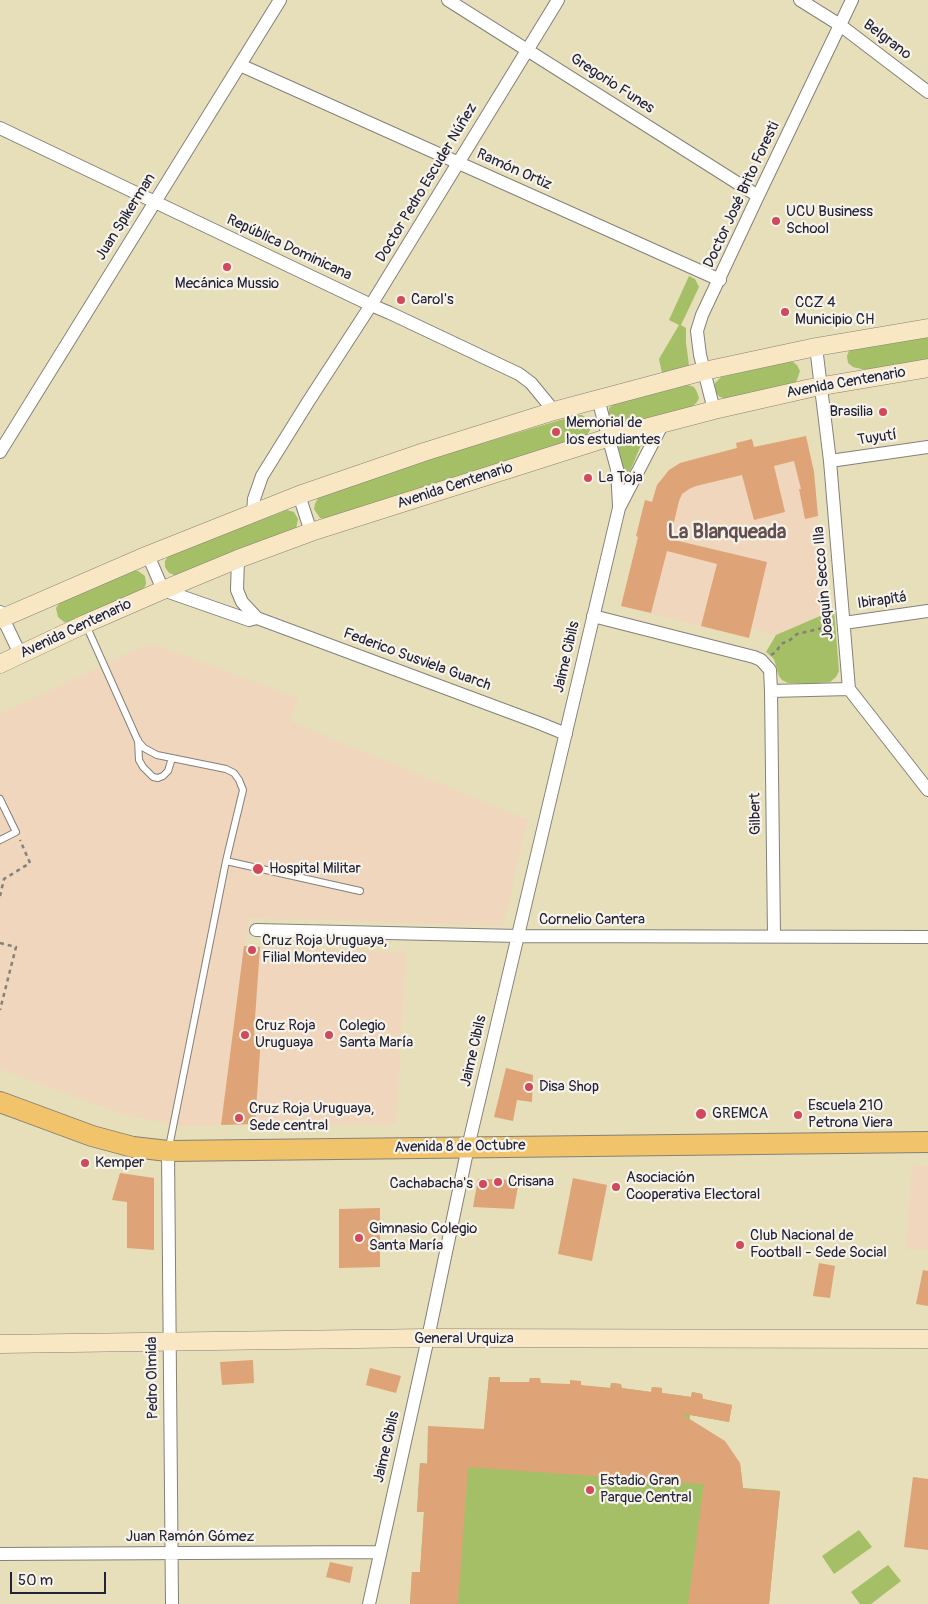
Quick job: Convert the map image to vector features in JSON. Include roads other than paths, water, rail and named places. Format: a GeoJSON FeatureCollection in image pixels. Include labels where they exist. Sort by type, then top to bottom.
{"type":"FeatureCollection","features":[{"type":"Feature","properties":{"kind":"main road","name":"Avenida 8 de Octubre"},"geometry":{"type":"LineString","coordinates":[[0,1102],[92,1136],[133,1147],[168,1151],[928,1142]]}},
{"type":"Feature","properties":{"kind":"street","name":"Juan Spikerman"},"geometry":{"type":"LineString","coordinates":[[0,452],[280,0]]}},
{"type":"Feature","properties":{"kind":"street","name":"Gregorio Funes"},"geometry":{"type":"LineString","coordinates":[[448,0],[758,196]]}},
{"type":"Feature","properties":{"kind":"street","name":"Doctor Pedro Escuder Núñez"},"geometry":{"type":"LineString","coordinates":[[252,513],[254,499],[262,476],[371,305],[558,0]]}},
{"type":"Feature","properties":{"kind":"street","name":"Belgrano"},"geometry":{"type":"LineString","coordinates":[[800,0],[840,26],[928,92]]}},
{"type":"Feature","properties":{"kind":"street","name":"Doctor José Brito Foresti"},"geometry":{"type":"LineString","coordinates":[[714,410],[697,342],[697,331],[702,315],[852,0]]}},
{"type":"Feature","properties":{"kind":"street","name":"Ramón Ortiz"},"geometry":{"type":"LineString","coordinates":[[240,65],[720,280]]}},
{"type":"Feature","properties":{"kind":"street","name":"República Dominicana"},"geometry":{"type":"LineString","coordinates":[[0,128],[519,374],[531,383],[554,411]]}},
{"type":"Feature","properties":{"kind":"street"},"geometry":{"type":"LineString","coordinates":[[20,654],[1,616],[299,495],[424,452],[598,399],[704,371],[816,347],[928,328]]}},
{"type":"Feature","properties":{"kind":"street","name":"Joaquín Secco Illa"},"geometry":{"type":"LineString","coordinates":[[816,347],[830,461],[849,689]]}},
{"type":"Feature","properties":{"kind":"street","name":"Avenida Centenario"},"geometry":{"type":"LineString","coordinates":[[0,664],[163,590],[311,532],[607,438],[663,423],[821,386],[928,368]]}},
{"type":"Feature","properties":{"kind":"street","name":"Jaime Cibils"},"geometry":{"type":"LineString","coordinates":[[598,399],[607,438],[617,469],[619,508]]}},
{"type":"Feature","properties":{"kind":"street","name":"Jaime Cibils"},"geometry":{"type":"LineString","coordinates":[[369,1604],[468,1147],[619,508],[663,423]]}},
{"type":"Feature","properties":{"kind":"street","name":"Tuyutí"},"geometry":{"type":"LineString","coordinates":[[830,461],[928,447]]}},
{"type":"Feature","properties":{"kind":"street"},"geometry":{"type":"LineString","coordinates":[[299,495],[311,532]]}},
{"type":"Feature","properties":{"kind":"street"},"geometry":{"type":"LineString","coordinates":[[148,555],[163,590]]}},
{"type":"Feature","properties":{"kind":"street","name":"Federico Susviela Guarch"},"geometry":{"type":"LineString","coordinates":[[238,559],[237,590],[242,602],[257,618],[566,734]]}},
{"type":"Feature","properties":{"kind":"street","name":"Federico Susviela Guarch"},"geometry":{"type":"LineString","coordinates":[[163,590],[249,620],[257,618]]}},
{"type":"Feature","properties":{"kind":"street","name":"Ibirapitá"},"geometry":{"type":"LineString","coordinates":[[844,623],[928,611]]}},
{"type":"Feature","properties":{"kind":"street"},"geometry":{"type":"LineString","coordinates":[[593,616],[754,657],[761,660],[771,673],[771,691],[849,689],[927,787]]}},
{"type":"Feature","properties":{"kind":"street","name":"Gilbert"},"geometry":{"type":"LineString","coordinates":[[771,691],[774,936]]}},
{"type":"Feature","properties":{"kind":"street","name":"Cornelio Cantera"},"geometry":{"type":"LineString","coordinates":[[256,930],[518,936],[928,937]]}},
{"type":"Feature","properties":{"kind":"street","name":"Pedro Olmida"},"geometry":{"type":"LineString","coordinates":[[168,1151],[172,1604]]}},
{"type":"Feature","properties":{"kind":"street","name":"General Urquiza"},"geometry":{"type":"LineString","coordinates":[[0,1344],[428,1338],[928,1339]]}},
{"type":"Feature","properties":{"kind":"street","name":"Juan Ramón Gómez"},"geometry":{"type":"LineString","coordinates":[[0,1554],[380,1552]]}},
{"type":"Feature","properties":{"kind":"lane"},"geometry":{"type":"LineString","coordinates":[[85,624],[138,739],[144,748],[150,753],[226,769],[234,773],[239,780],[242,790],[168,1151]]}},
{"type":"Feature","properties":{"kind":"lane"},"geometry":{"type":"LineString","coordinates":[[138,739],[139,760],[153,777],[163,776],[168,771],[172,758]]}},
{"type":"Feature","properties":{"kind":"lane"},"geometry":{"type":"LineString","coordinates":[[0,799],[16,832],[0,840]]}},
{"type":"Feature","properties":{"kind":"lane"},"geometry":{"type":"LineString","coordinates":[[226,861],[360,891]]}},
{"type":"Feature","properties":{"kind":"place","name":"UCU Business School"},"geometry":{"type":"Point","coordinates":[776,221]}},
{"type":"Feature","properties":{"kind":"place","name":"Mecánica Mussio"},"geometry":{"type":"Point","coordinates":[227,267]}},
{"type":"Feature","properties":{"kind":"place","name":"Carol's"},"geometry":{"type":"Point","coordinates":[401,300]}},
{"type":"Feature","properties":{"kind":"place","name":"CCZ 4 Municipio CH"},"geometry":{"type":"Point","coordinates":[785,312]}},
{"type":"Feature","properties":{"kind":"place","name":"Brasilia"},"geometry":{"type":"Point","coordinates":[883,412]}},
{"type":"Feature","properties":{"kind":"place","name":"Memorial de los estudiantes"},"geometry":{"type":"Point","coordinates":[556,432]}},
{"type":"Feature","properties":{"kind":"place","name":"La Toja"},"geometry":{"type":"Point","coordinates":[588,478]}},
{"type":"Feature","properties":{"kind":"place","name":"Hospital Militar"},"geometry":{"type":"Point","coordinates":[258,869]}},
{"type":"Feature","properties":{"kind":"place","name":"Cruz Roja Uruguaya, Filial Montevideo"},"geometry":{"type":"Point","coordinates":[252,950]}},
{"type":"Feature","properties":{"kind":"place","name":"Cruz Roja Uruguaya"},"geometry":{"type":"Point","coordinates":[245,1035]}},
{"type":"Feature","properties":{"kind":"place","name":"Colegio Santa María"},"geometry":{"type":"Point","coordinates":[329,1035]}},
{"type":"Feature","properties":{"kind":"place","name":"Disa Shop"},"geometry":{"type":"Point","coordinates":[529,1087]}},
{"type":"Feature","properties":{"kind":"place","name":"GREMCA"},"geometry":{"type":"Point","coordinates":[701,1114]}},
{"type":"Feature","properties":{"kind":"place","name":"Escuela 210 Petrona Viera"},"geometry":{"type":"Point","coordinates":[798,1115]}},
{"type":"Feature","properties":{"kind":"place","name":"Cruz Roja Uruguaya, Sede central"},"geometry":{"type":"Point","coordinates":[239,1118]}},
{"type":"Feature","properties":{"kind":"place","name":"Kemper"},"geometry":{"type":"Point","coordinates":[85,1163]}},
{"type":"Feature","properties":{"kind":"place","name":"Crisana"},"geometry":{"type":"Point","coordinates":[498,1182]}},
{"type":"Feature","properties":{"kind":"place","name":"Cachabacha's"},"geometry":{"type":"Point","coordinates":[483,1184]}},
{"type":"Feature","properties":{"kind":"place","name":"Asociación Cooperativa Electoral"},"geometry":{"type":"Point","coordinates":[616,1187]}},
{"type":"Feature","properties":{"kind":"place","name":"Gimnasio Colegio Santa María"},"geometry":{"type":"Point","coordinates":[359,1238]}},
{"type":"Feature","properties":{"kind":"place","name":"Club Nacional de Football - Sede Social"},"geometry":{"type":"Point","coordinates":[740,1245]}},
{"type":"Feature","properties":{"kind":"place","name":"Estadio Gran Parque Central"},"geometry":{"type":"Point","coordinates":[590,1490]}},
{"type":"Feature","properties":{"kind":"district","name":"La Blanqueada"},"geometry":{"type":"Point","coordinates":[727,533]}}]}
